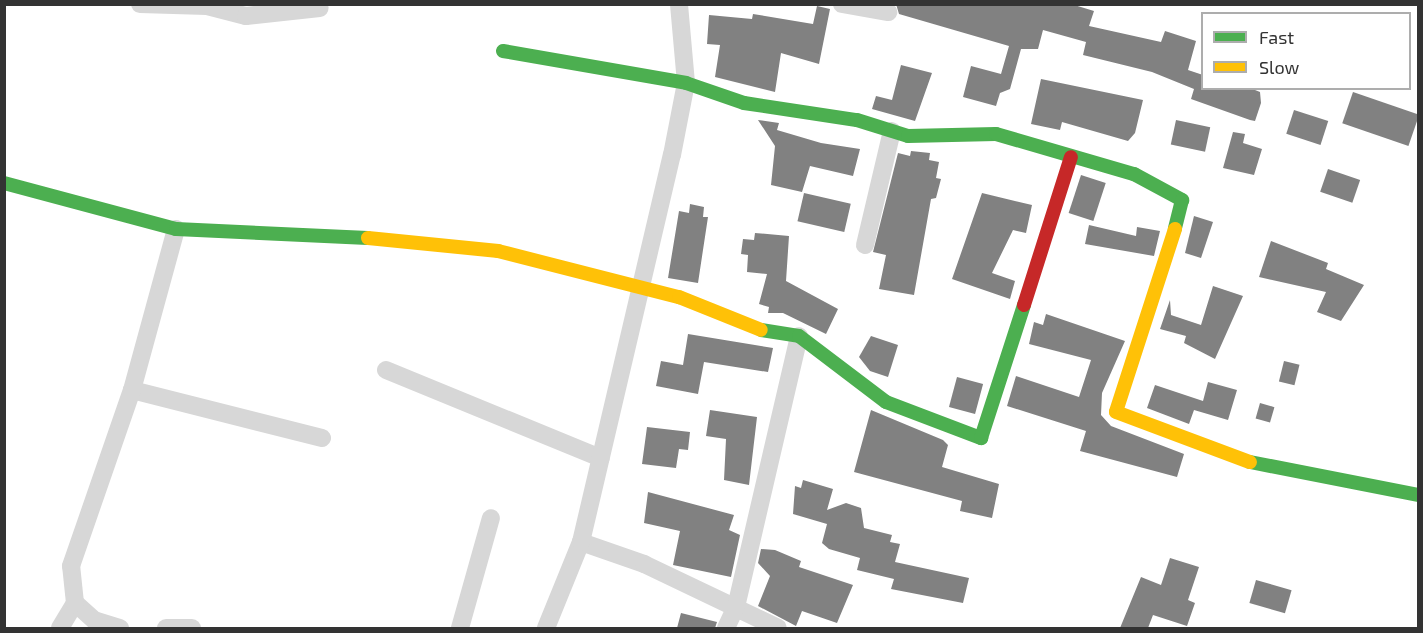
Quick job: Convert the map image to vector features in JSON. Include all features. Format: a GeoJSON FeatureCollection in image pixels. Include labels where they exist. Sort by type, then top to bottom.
{"type":"FeatureCollection","features":[{"type":"Feature","properties":{"kind":"street"},"geometry":{"type":"LineString","coordinates":[[140,4],[207,6],[246,16],[320,8]]}},
{"type":"Feature","properties":{"kind":"street"},"geometry":{"type":"LineString","coordinates":[[546,628],[581,542],[642,290],[686,83],[679,4]]}},
{"type":"Feature","properties":{"kind":"street"},"geometry":{"type":"LineString","coordinates":[[842,4],[888,12]]}},
{"type":"Feature","properties":{"kind":"street"},"geometry":{"type":"LineString","coordinates":[[503,51],[686,83],[744,103],[833,115],[908,136],[996,134],[1134,174],[1182,200],[1168,261],[1116,412],[1244,461],[1419,495]]}},
{"type":"Feature","properties":{"kind":"street"},"geometry":{"type":"LineString","coordinates":[[866,245],[892,130]]}},
{"type":"Feature","properties":{"kind":"street"},"geometry":{"type":"LineString","coordinates":[[4,183],[176,229],[409,240],[487,250],[642,290],[679,297],[766,332],[799,336],[886,402],[981,438],[1071,157]]}},
{"type":"Feature","properties":{"kind":"street"},"geometry":{"type":"LineString","coordinates":[[60,628],[75,603],[71,566],[132,390],[176,229]]}},
{"type":"Feature","properties":{"kind":"street"},"geometry":{"type":"LineString","coordinates":[[726,628],[736,608],[799,336]]}},
{"type":"Feature","properties":{"kind":"street"},"geometry":{"type":"LineString","coordinates":[[386,370],[601,458]]}},
{"type":"Feature","properties":{"kind":"street"},"geometry":{"type":"LineString","coordinates":[[132,390],[322,438]]}},
{"type":"Feature","properties":{"kind":"street"},"geometry":{"type":"LineString","coordinates":[[460,628],[491,518]]}},
{"type":"Feature","properties":{"kind":"street"},"geometry":{"type":"LineString","coordinates":[[581,542],[644,564],[778,628]]}},
{"type":"Feature","properties":{"kind":"street"},"geometry":{"type":"LineString","coordinates":[[75,603],[94,620],[120,628]]}},
{"type":"Feature","properties":{"kind":"street"},"geometry":{"type":"LineString","coordinates":[[166,628],[192,628]]}},
{"type":"Feature","properties":{"kind":"building"},"geometry":{"type":"Polygon","coordinates":[[[896,4],[1071,4],[1094,11],[1089,26],[1161,42],[1165,31],[1196,41],[1188,70],[1201,74],[1201,90],[1255,90],[1260,92],[1261,103],[1255,121],[1250,120],[1191,99],[1194,89],[1152,72],[1083,55],[1086,42],[1043,30],[1038,49],[1021,49],[1010,89],[1000,93],[996,106],[963,97],[971,66],[1001,74],[1009,46],[899,14],[896,4]]]}},
{"type":"Feature","properties":{"kind":"building"},"geometry":{"type":"Polygon","coordinates":[[[817,6],[830,9],[819,64],[781,53],[775,92],[715,77],[720,45],[707,44],[709,15],[752,19],[753,14],[813,24],[817,6]]]}},
{"type":"Feature","properties":{"kind":"building"},"geometry":{"type":"Polygon","coordinates":[[[901,65],[932,73],[915,121],[872,109],[876,96],[892,100],[901,65]]]}},
{"type":"Feature","properties":{"kind":"building"},"geometry":{"type":"Polygon","coordinates":[[[1041,79],[1143,100],[1135,133],[1128,141],[1062,122],[1060,130],[1031,124],[1041,79]]]}},
{"type":"Feature","properties":{"kind":"building"},"geometry":{"type":"Polygon","coordinates":[[[1353,92],[1418,114],[1408,146],[1342,123],[1353,92]]]}},
{"type":"Feature","properties":{"kind":"building"},"geometry":{"type":"Polygon","coordinates":[[[1294,110],[1328,121],[1321,145],[1286,134],[1294,110]]]}},
{"type":"Feature","properties":{"kind":"building"},"geometry":{"type":"Polygon","coordinates":[[[758,120],[779,123],[777,130],[821,143],[860,149],[853,176],[810,166],[802,192],[771,185],[775,146],[758,120]]]}},
{"type":"Feature","properties":{"kind":"building"},"geometry":{"type":"Polygon","coordinates":[[[1176,120],[1210,127],[1205,152],[1171,144],[1176,120]]]}},
{"type":"Feature","properties":{"kind":"building"},"geometry":{"type":"Polygon","coordinates":[[[1233,132],[1245,134],[1243,143],[1262,149],[1254,175],[1223,168],[1233,132]]]}},
{"type":"Feature","properties":{"kind":"building"},"geometry":{"type":"Polygon","coordinates":[[[911,151],[930,153],[929,160],[939,162],[936,178],[941,179],[936,198],[931,199],[914,295],[879,289],[886,255],[873,252],[898,153],[910,156],[911,151]]]}},
{"type":"Feature","properties":{"kind":"building"},"geometry":{"type":"Polygon","coordinates":[[[1328,169],[1360,180],[1352,203],[1320,192],[1328,169]]]}},
{"type":"Feature","properties":{"kind":"building"},"geometry":{"type":"Polygon","coordinates":[[[1081,175],[1106,183],[1093,221],[1069,213],[1081,175]]]}},
{"type":"Feature","properties":{"kind":"building"},"geometry":{"type":"Polygon","coordinates":[[[804,193],[851,204],[844,232],[797,221],[804,193]]]}},
{"type":"Feature","properties":{"kind":"building"},"geometry":{"type":"Polygon","coordinates":[[[982,193],[1032,205],[1026,233],[1013,230],[992,273],[1015,281],[1010,299],[952,279],[982,193]]]}},
{"type":"Feature","properties":{"kind":"building"},"geometry":{"type":"Polygon","coordinates":[[[690,204],[704,207],[703,217],[708,217],[698,283],[668,278],[679,211],[689,213],[690,204]]]}},
{"type":"Feature","properties":{"kind":"building"},"geometry":{"type":"Polygon","coordinates":[[[1194,216],[1213,222],[1201,258],[1185,253],[1194,216]]]}},
{"type":"Feature","properties":{"kind":"building"},"geometry":{"type":"Polygon","coordinates":[[[1089,225],[1136,236],[1137,227],[1160,231],[1154,256],[1085,244],[1089,225]]]}},
{"type":"Feature","properties":{"kind":"building"},"geometry":{"type":"Polygon","coordinates":[[[755,233],[789,236],[786,281],[838,309],[826,334],[783,313],[768,313],[769,307],[759,304],[767,274],[747,272],[748,255],[741,254],[743,239],[754,240],[755,233]]]}},
{"type":"Feature","properties":{"kind":"building"},"geometry":{"type":"Polygon","coordinates":[[[1271,241],[1328,263],[1326,269],[1364,285],[1341,321],[1317,312],[1326,292],[1259,277],[1271,241]]]}},
{"type":"Feature","properties":{"kind":"building"},"geometry":{"type":"Polygon","coordinates":[[[1213,286],[1243,296],[1215,359],[1184,343],[1186,336],[1160,329],[1170,300],[1171,315],[1201,325],[1213,286]]]}},
{"type":"Feature","properties":{"kind":"building"},"geometry":{"type":"Polygon","coordinates":[[[1046,314],[1125,341],[1102,393],[1101,415],[1111,426],[1184,454],[1177,477],[1080,451],[1086,431],[1007,406],[1016,376],[1079,397],[1091,360],[1029,344],[1034,322],[1043,325],[1046,314]]]}},
{"type":"Feature","properties":{"kind":"building"},"geometry":{"type":"Polygon","coordinates":[[[688,334],[773,348],[768,372],[704,362],[698,394],[656,386],[661,361],[683,365],[688,334]]]}},
{"type":"Feature","properties":{"kind":"building"},"geometry":{"type":"Polygon","coordinates":[[[871,336],[898,345],[888,377],[870,371],[859,357],[871,336]]]}},
{"type":"Feature","properties":{"kind":"building"},"geometry":{"type":"Polygon","coordinates":[[[1284,361],[1300,365],[1294,385],[1279,381],[1284,361]]]}},
{"type":"Feature","properties":{"kind":"building"},"geometry":{"type":"Polygon","coordinates":[[[957,377],[983,384],[975,414],[949,407],[957,377]]]}},
{"type":"Feature","properties":{"kind":"building"},"geometry":{"type":"Polygon","coordinates":[[[1208,382],[1237,390],[1228,420],[1194,410],[1189,424],[1147,408],[1155,385],[1203,401],[1208,382]]]}},
{"type":"Feature","properties":{"kind":"building"},"geometry":{"type":"Polygon","coordinates":[[[1260,403],[1274,407],[1270,423],[1256,418],[1260,403]]]}},
{"type":"Feature","properties":{"kind":"building"},"geometry":{"type":"Polygon","coordinates":[[[710,410],[757,417],[749,485],[724,480],[726,439],[706,436],[710,410]]]}},
{"type":"Feature","properties":{"kind":"building"},"geometry":{"type":"Polygon","coordinates":[[[871,410],[943,440],[948,445],[942,467],[999,484],[992,518],[960,511],[962,501],[854,472],[871,410]]]}},
{"type":"Feature","properties":{"kind":"building"},"geometry":{"type":"Polygon","coordinates":[[[647,427],[690,432],[688,450],[679,449],[676,468],[642,464],[647,427]]]}},
{"type":"Feature","properties":{"kind":"building"},"geometry":{"type":"Polygon","coordinates":[[[803,480],[833,489],[827,510],[846,503],[861,508],[864,528],[892,535],[890,542],[900,544],[895,562],[969,578],[963,603],[891,589],[894,579],[857,570],[860,558],[829,549],[822,543],[827,524],[793,514],[795,486],[801,488],[803,480]]]}},
{"type":"Feature","properties":{"kind":"building"},"geometry":{"type":"Polygon","coordinates":[[[648,492],[734,515],[729,530],[740,535],[731,577],[673,565],[680,531],[644,523],[648,492]]]}},
{"type":"Feature","properties":{"kind":"building"},"geometry":{"type":"Polygon","coordinates":[[[761,549],[775,550],[801,561],[799,567],[853,585],[837,623],[802,611],[796,626],[758,606],[770,576],[758,563],[761,549]]]}},
{"type":"Feature","properties":{"kind":"building"},"geometry":{"type":"Polygon","coordinates":[[[1170,558],[1199,567],[1188,600],[1195,603],[1187,626],[1153,615],[1148,628],[1120,628],[1141,577],[1161,585],[1170,558]]]}},
{"type":"Feature","properties":{"kind":"building"},"geometry":{"type":"Polygon","coordinates":[[[1256,580],[1292,590],[1285,613],[1249,603],[1256,580]]]}},
{"type":"Feature","properties":{"kind":"building"},"geometry":{"type":"Polygon","coordinates":[[[681,613],[717,622],[715,628],[677,628],[681,613]]]}},
{"type":"Feature","properties":{"kind":"traffic: fast"},"geometry":{"type":"LineString","coordinates":[[503,51],[686,83],[744,103],[857,120],[908,136],[996,134],[1134,174],[1182,200],[1175,229]]}},
{"type":"Feature","properties":{"kind":"traffic: fast"},"geometry":{"type":"LineString","coordinates":[[4,183],[176,229],[368,238]]}},
{"type":"Feature","properties":{"kind":"traffic: fast"},"geometry":{"type":"LineString","coordinates":[[761,330],[799,336],[886,402],[981,438],[1024,305]]}},
{"type":"Feature","properties":{"kind":"traffic: fast"},"geometry":{"type":"LineString","coordinates":[[1250,462],[1418,495]]}},
{"type":"Feature","properties":{"kind":"traffic: slow"},"geometry":{"type":"LineString","coordinates":[[1175,229],[1116,412],[1250,462]]}},
{"type":"Feature","properties":{"kind":"traffic: slow"},"geometry":{"type":"LineString","coordinates":[[368,238],[498,251],[679,297],[761,330]]}},
{"type":"Feature","properties":{"kind":"traffic: jam"},"geometry":{"type":"LineString","coordinates":[[1024,305],[1071,157]]}}]}
